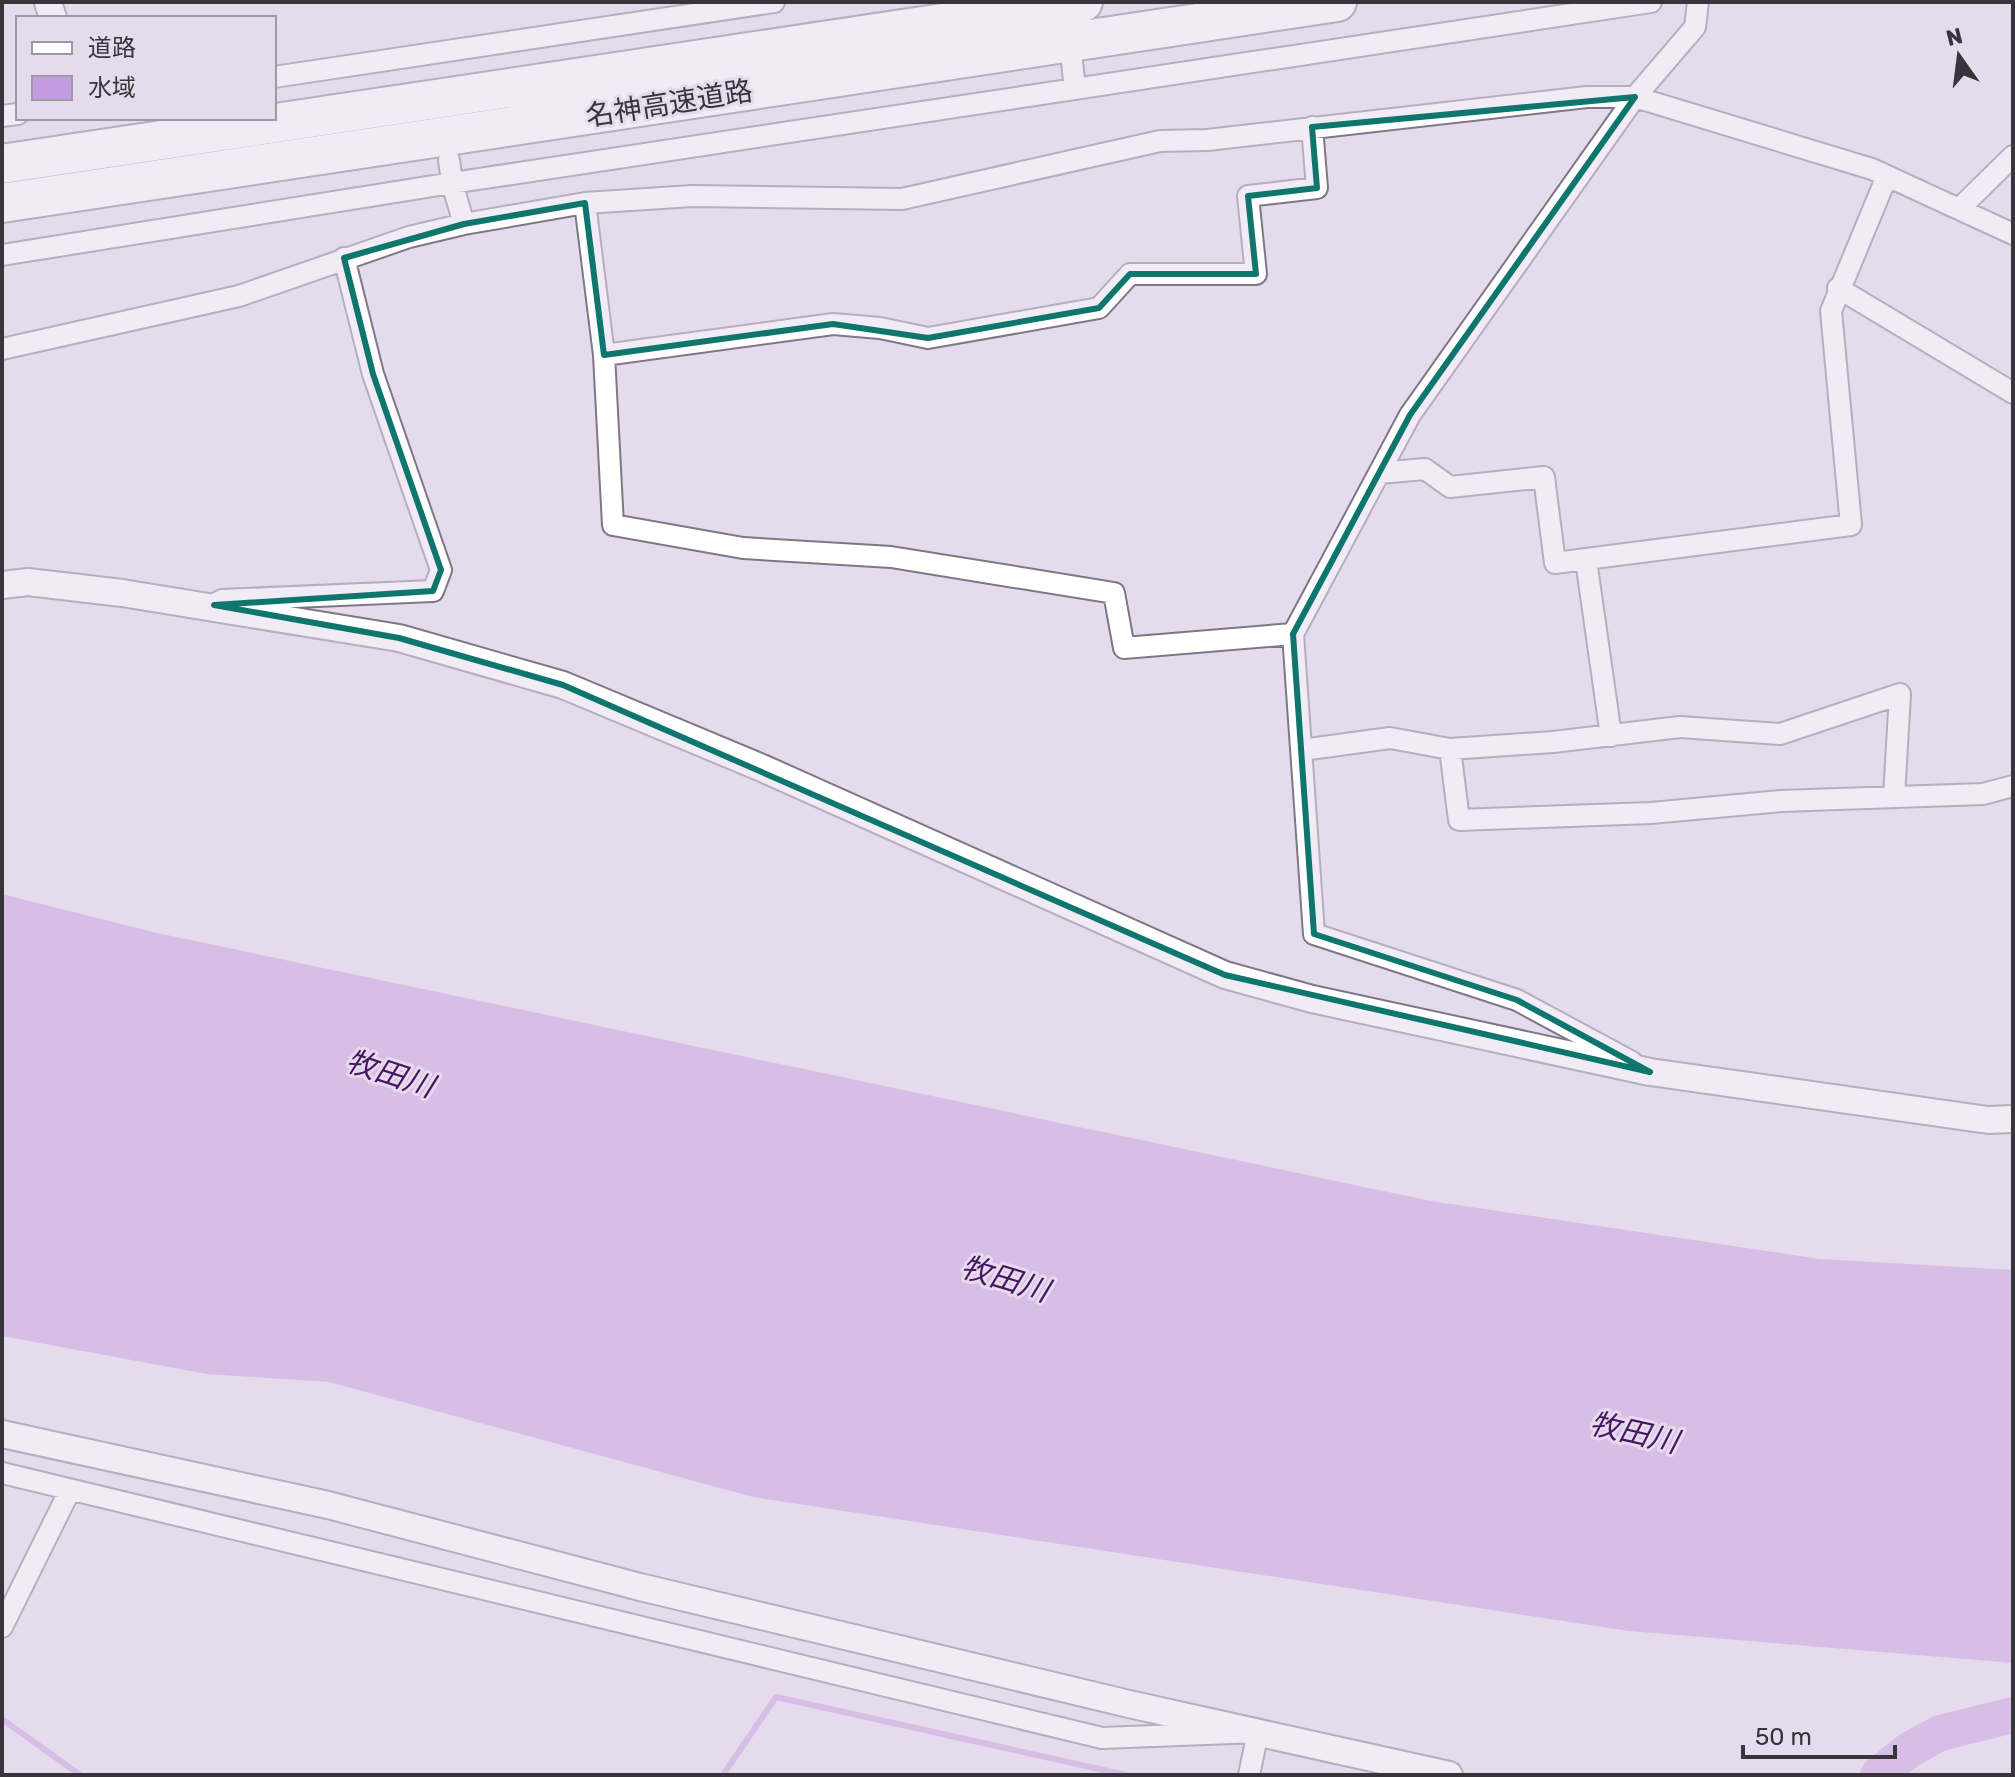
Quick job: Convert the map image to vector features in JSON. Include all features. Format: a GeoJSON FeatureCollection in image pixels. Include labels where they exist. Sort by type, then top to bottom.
{"type":"FeatureCollection","features":[{"type":"Feature","properties":{"kind":"highway","name":"名神高速道路"},"geometry":{"type":"LineString","coordinates":[[2,164],[1083,2]]}},
{"type":"Feature","properties":{"kind":"highway","name":"名神高速道路"},"geometry":{"type":"LineString","coordinates":[[2,203],[1337,2]]}},
{"type":"Feature","properties":{"kind":"street"},"geometry":{"type":"LineString","coordinates":[[276,77],[774,2]]}},
{"type":"Feature","properties":{"kind":"street"},"geometry":{"type":"LineString","coordinates":[[2,255],[452,183],[1651,2]]}},
{"type":"Feature","properties":{"kind":"street"},"geometry":{"type":"LineString","coordinates":[[1650,1072],[1517,1000],[1314,934],[1293,634],[1410,415],[1635,97],[1695,27],[1698,2]]}},
{"type":"Feature","properties":{"kind":"street"},"geometry":{"type":"LineString","coordinates":[[435,54],[439,80]]}},
{"type":"Feature","properties":{"kind":"street"},"geometry":{"type":"LineString","coordinates":[[1072,62],[1075,89]]}},
{"type":"Feature","properties":{"kind":"street"},"geometry":{"type":"LineString","coordinates":[[2,349],[239,296],[344,258],[464,224],[585,203],[692,196],[902,199],[1160,141],[1207,140],[1587,97],[1635,97],[1887,176],[2013,234]]}},
{"type":"Feature","properties":{"kind":"street"},"geometry":{"type":"LineString","coordinates":[[604,355],[833,324],[880,328],[928,338],[1099,308],[1130,274],[1256,274],[1248,196],[1317,188],[1312,127]]}},
{"type":"Feature","properties":{"kind":"street"},"geometry":{"type":"LineString","coordinates":[[1959,209],[2013,156]]}},
{"type":"Feature","properties":{"kind":"street"},"geometry":{"type":"LineString","coordinates":[[449,160],[464,224]]}},
{"type":"Feature","properties":{"kind":"street"},"geometry":{"type":"LineString","coordinates":[[1379,473],[1425,469],[1450,487],[1544,477],[1555,563],[1851,525],[1831,311],[1887,176]]}},
{"type":"Feature","properties":{"kind":"street"},"geometry":{"type":"LineString","coordinates":[[585,203],[604,355],[613,525],[743,548],[891,557],[1114,593],[1124,648],[1293,634]]}},
{"type":"Feature","properties":{"kind":"street"},"geometry":{"type":"LineString","coordinates":[[214,605],[222,600],[433,591],[441,570],[373,374],[344,258]]}},
{"type":"Feature","properties":{"kind":"street"},"geometry":{"type":"LineString","coordinates":[[1838,288],[2013,393]]}},
{"type":"Feature","properties":{"kind":"street"},"geometry":{"type":"LineString","coordinates":[[1586,560],[1611,736]]}},
{"type":"Feature","properties":{"kind":"street"},"geometry":{"type":"LineString","coordinates":[[2,585],[28,582],[214,605],[399,638],[563,685],[762,768],[1225,975],[1312,999],[1650,1072],[1988,1120],[2013,1119]]}},
{"type":"Feature","properties":{"kind":"street"},"geometry":{"type":"LineString","coordinates":[[1302,750],[1390,738],[1450,749],[1680,727],[1780,734],[1900,694],[1894,797]]}},
{"type":"Feature","properties":{"kind":"street"},"geometry":{"type":"LineString","coordinates":[[1450,749],[1459,820],[1983,794],[2013,786]]}},
{"type":"Feature","properties":{"kind":"street"},"geometry":{"type":"LineString","coordinates":[[2,1434],[328,1505],[656,1591],[1449,1775]]}},
{"type":"Feature","properties":{"kind":"street"},"geometry":{"type":"LineString","coordinates":[[2,1473],[1102,1738],[1258,1732]]}},
{"type":"Feature","properties":{"kind":"street"},"geometry":{"type":"LineString","coordinates":[[2,1627],[70,1490]]}},
{"type":"Feature","properties":{"kind":"street"},"geometry":{"type":"LineString","coordinates":[[1249,1775],[1258,1732]]}},
{"type":"Feature","properties":{"kind":"highlighted area"},"geometry":{"type":"Polygon","coordinates":[[[1635,97],[1410,415],[1293,634],[1314,934],[1517,1000],[1650,1072],[1225,975],[563,685],[399,638],[214,605],[433,591],[441,570],[373,374],[344,258],[464,224],[585,203],[604,355],[833,324],[928,338],[1099,308],[1130,274],[1256,274],[1248,196],[1317,188],[1312,127],[1635,97]]]}},
{"type":"Feature","properties":{"kind":"water","name":"牧田川"},"geometry":{"type":"Polygon","coordinates":[[[2,894],[157,933],[1431,1201],[1820,1259],[2013,1270],[2013,1663],[1629,1631],[753,1497],[329,1382],[207,1374],[2,1336],[2,894]]]}},
{"type":"Feature","properties":{"kind":"waterway"},"geometry":{"type":"LineString","coordinates":[[723,1775],[776,1697],[1126,1775]]}},
{"type":"Feature","properties":{"kind":"waterway"},"geometry":{"type":"LineString","coordinates":[[1878,1775],[1909,1750],[1940,1733],[2013,1715]]}},
{"type":"Feature","properties":{"kind":"waterway"},"geometry":{"type":"LineString","coordinates":[[2,1719],[80,1775]]}}]}
